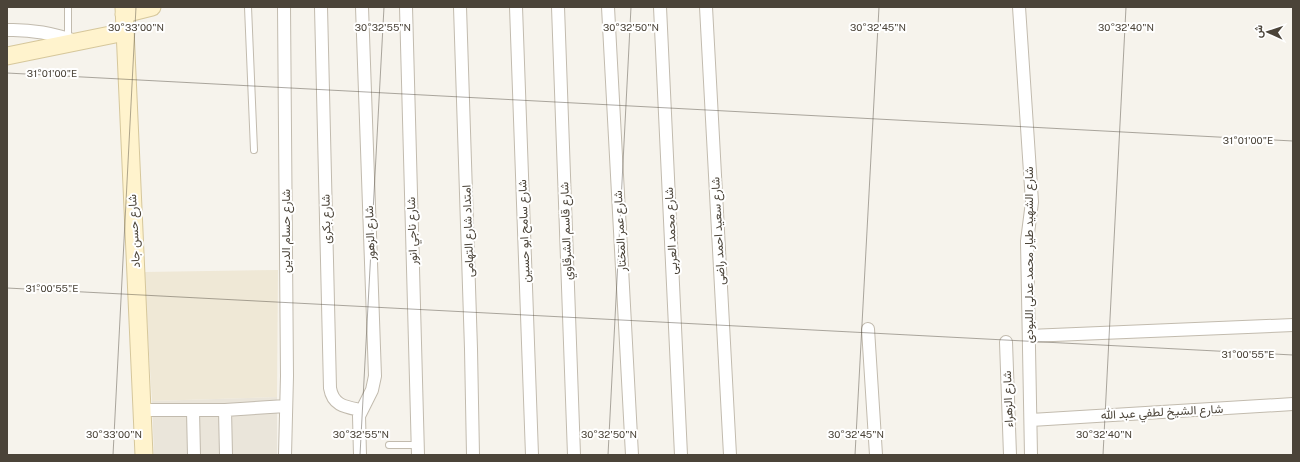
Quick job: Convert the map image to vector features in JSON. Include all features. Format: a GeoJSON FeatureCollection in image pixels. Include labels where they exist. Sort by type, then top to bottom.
{"type":"FeatureCollection","features":[{"type":"Feature","properties":{"kind":"main road"},"geometry":{"type":"LineString","coordinates":[[124,11],[152,7]]}},
{"type":"Feature","properties":{"kind":"main road","name":"شارع حسن جاد"},"geometry":{"type":"LineString","coordinates":[[124,11],[144,455]]}},
{"type":"Feature","properties":{"kind":"main road"},"geometry":{"type":"LineString","coordinates":[[7,56],[73,40],[125,32]]}},
{"type":"Feature","properties":{"kind":"street","name":"شارع حسام الدين"},"geometry":{"type":"LineString","coordinates":[[284,7],[287,368],[285,455]]}},
{"type":"Feature","properties":{"kind":"street","name":"شارع بكرى"},"geometry":{"type":"LineString","coordinates":[[321,7],[330,388],[334,400],[339,404],[361,410]]}},
{"type":"Feature","properties":{"kind":"street","name":"شارع الزهور"},"geometry":{"type":"LineString","coordinates":[[360,455],[358,422],[361,410],[372,390],[375,376],[362,7]]}},
{"type":"Feature","properties":{"kind":"street","name":"شارع ناجي انور"},"geometry":{"type":"LineString","coordinates":[[406,7],[418,450]]}},
{"type":"Feature","properties":{"kind":"street","name":"امتداد شارع التهامى"},"geometry":{"type":"LineString","coordinates":[[460,7],[473,455]]}},
{"type":"Feature","properties":{"kind":"street","name":"شارع سامح ابو حسين"},"geometry":{"type":"LineString","coordinates":[[516,7],[532,455]]}},
{"type":"Feature","properties":{"kind":"street","name":"شارع قاسم الشرقاوي"},"geometry":{"type":"LineString","coordinates":[[558,7],[574,455]]}},
{"type":"Feature","properties":{"kind":"street","name":"شارع عمر المختار"},"geometry":{"type":"LineString","coordinates":[[608,7],[632,455]]}},
{"type":"Feature","properties":{"kind":"street","name":"شارع محمد العربى"},"geometry":{"type":"LineString","coordinates":[[660,7],[681,455]]}},
{"type":"Feature","properties":{"kind":"street","name":"شارع سعيد احمد راضى"},"geometry":{"type":"LineString","coordinates":[[706,7],[730,455]]}},
{"type":"Feature","properties":{"kind":"street","name":"شارع الشهيد طيار محمد عدلى اللبودى"},"geometry":{"type":"LineString","coordinates":[[1019,7],[1032,202],[1027,241],[1031,455]]}},
{"type":"Feature","properties":{"kind":"street"},"geometry":{"type":"LineString","coordinates":[[7,30],[31,30],[50,33],[73,40]]}},
{"type":"Feature","properties":{"kind":"street"},"geometry":{"type":"LineString","coordinates":[[1029,336],[1293,325]]}},
{"type":"Feature","properties":{"kind":"street"},"geometry":{"type":"LineString","coordinates":[[868,329],[876,455]]}},
{"type":"Feature","properties":{"kind":"street","name":"شارع الزهراء"},"geometry":{"type":"LineString","coordinates":[[1006,342],[1010,455]]}},
{"type":"Feature","properties":{"kind":"street","name":"شارع الشيخ لطفي عبد الله"},"geometry":{"type":"LineString","coordinates":[[1031,420],[1293,404]]}},
{"type":"Feature","properties":{"kind":"street"},"geometry":{"type":"LineString","coordinates":[[142,410],[193,411],[286,406]]}},
{"type":"Feature","properties":{"kind":"street"},"geometry":{"type":"LineString","coordinates":[[225,410],[226,455]]}},
{"type":"Feature","properties":{"kind":"street"},"geometry":{"type":"LineString","coordinates":[[193,411],[194,455]]}},
{"type":"Feature","properties":{"kind":"lane"},"geometry":{"type":"LineString","coordinates":[[68,7],[73,40]]}},
{"type":"Feature","properties":{"kind":"lane"},"geometry":{"type":"LineString","coordinates":[[248,7],[254,150]]}},
{"type":"Feature","properties":{"kind":"lane"},"geometry":{"type":"LineString","coordinates":[[389,445],[418,450]]}},
{"type":"Feature","properties":{"kind":"shaded area"},"geometry":{"type":"Polygon","coordinates":[[[278,270],[277,397],[152,401],[144,272],[278,270]]]}},
{"type":"Feature","properties":{"kind":"shaded area"},"geometry":{"type":"Polygon","coordinates":[[[277,397],[277,455],[154,455],[152,401],[277,397]]]}}]}
